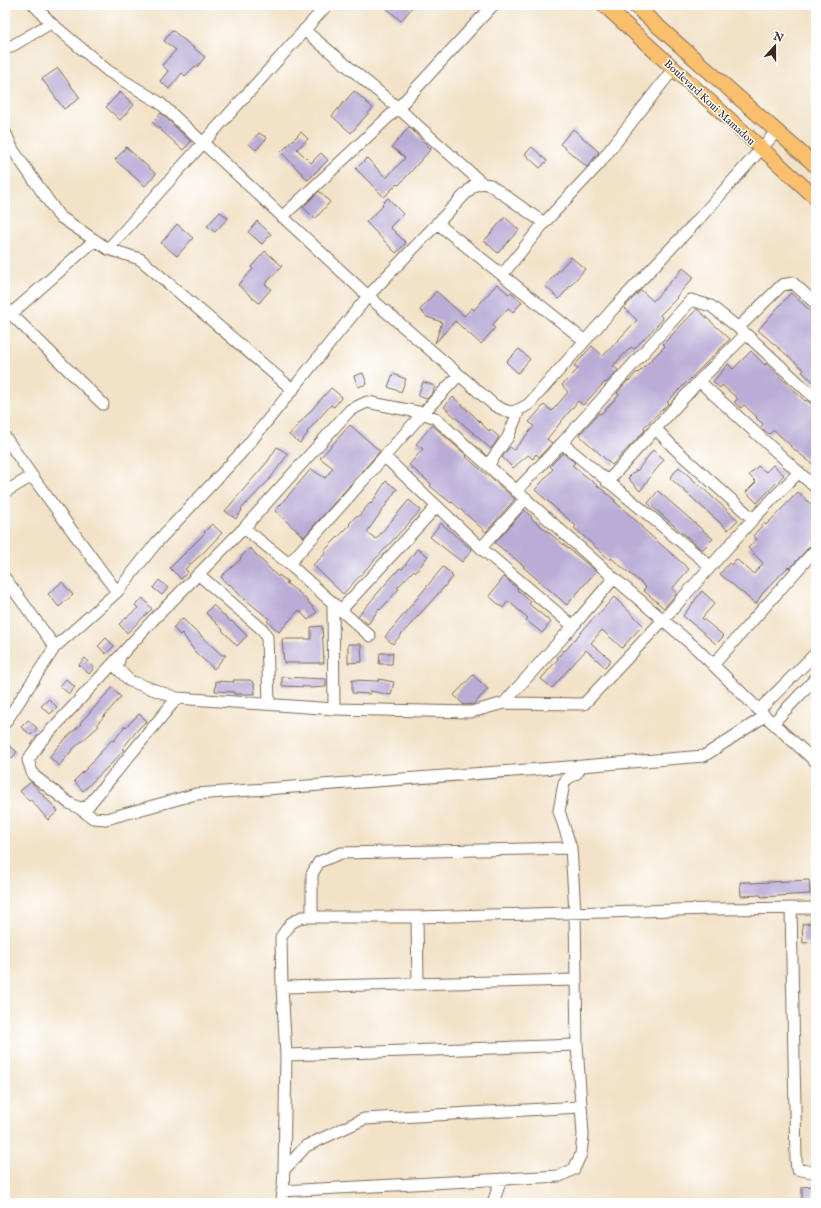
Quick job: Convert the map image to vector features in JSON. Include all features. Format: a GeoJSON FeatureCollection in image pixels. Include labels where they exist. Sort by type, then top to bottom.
{"type":"FeatureCollection","features":[{"type":"Feature","properties":{"kind":"main road","name":"Boulevard Koui Mamadou"},"geometry":{"type":"LineString","coordinates":[[604,5],[816,198]]}},
{"type":"Feature","properties":{"kind":"main road","name":"Boulevard Koui Mamadou"},"geometry":{"type":"LineString","coordinates":[[634,5],[816,166]]}},
{"type":"Feature","properties":{"kind":"street"},"geometry":{"type":"LineString","coordinates":[[34,5],[50,23],[108,71],[160,103],[202,144],[368,296],[494,405],[506,412],[518,410],[529,404],[614,308],[697,221],[776,132]]}},
{"type":"Feature","properties":{"kind":"street"},"geometry":{"type":"LineString","coordinates":[[108,248],[327,5]]}},
{"type":"Feature","properties":{"kind":"street"},"geometry":{"type":"LineString","coordinates":[[282,217],[398,108],[493,5]]}},
{"type":"Feature","properties":{"kind":"street"},"geometry":{"type":"LineString","coordinates":[[5,50],[50,23]]}},
{"type":"Feature","properties":{"kind":"street"},"geometry":{"type":"LineString","coordinates":[[304,30],[398,108],[482,183],[490,185],[544,223]]}},
{"type":"Feature","properties":{"kind":"street"},"geometry":{"type":"LineString","coordinates":[[502,275],[544,223],[598,165],[674,68]]}},
{"type":"Feature","properties":{"kind":"street"},"geometry":{"type":"LineString","coordinates":[[5,132],[13,150],[59,216],[108,248],[140,259],[292,390]]}},
{"type":"Feature","properties":{"kind":"street"},"geometry":{"type":"LineString","coordinates":[[6,721],[55,647],[117,592],[157,542],[242,452],[368,296],[473,186],[482,183]]}},
{"type":"Feature","properties":{"kind":"street"},"geometry":{"type":"LineString","coordinates":[[437,223],[585,341]]}},
{"type":"Feature","properties":{"kind":"street"},"geometry":{"type":"LineString","coordinates":[[95,240],[8,310],[103,404]]}},
{"type":"Feature","properties":{"kind":"street"},"geometry":{"type":"LineString","coordinates":[[607,482],[699,381],[782,285],[793,283],[816,304]]}},
{"type":"Feature","properties":{"kind":"street"},"geometry":{"type":"LineString","coordinates":[[516,491],[562,443],[691,300],[711,306],[742,331],[816,399]]}},
{"type":"Feature","properties":{"kind":"street"},"geometry":{"type":"LineString","coordinates":[[289,564],[459,375]]}},
{"type":"Feature","properties":{"kind":"street"},"geometry":{"type":"LineString","coordinates":[[699,381],[816,488]]}},
{"type":"Feature","properties":{"kind":"street"},"geometry":{"type":"LineString","coordinates":[[816,678],[766,717],[704,756],[196,794],[106,819],[93,818],[69,803],[34,775],[28,760],[42,740],[153,620],[244,528],[350,410],[367,402],[435,418],[614,578],[697,649],[766,717],[816,762]]}},
{"type":"Feature","properties":{"kind":"street"},"geometry":{"type":"LineString","coordinates":[[488,465],[508,437],[518,410]]}},
{"type":"Feature","properties":{"kind":"street"},"geometry":{"type":"LineString","coordinates":[[655,428],[674,448],[753,519]]}},
{"type":"Feature","properties":{"kind":"street"},"geometry":{"type":"LineString","coordinates":[[5,437],[117,592]]}},
{"type":"Feature","properties":{"kind":"street"},"geometry":{"type":"LineString","coordinates":[[562,443],[607,482],[710,566]]}},
{"type":"Feature","properties":{"kind":"street"},"geometry":{"type":"LineString","coordinates":[[385,457],[481,548],[573,626]]}},
{"type":"Feature","properties":{"kind":"street"},"geometry":{"type":"LineString","coordinates":[[120,656],[118,668],[130,681],[177,698],[334,709],[471,712],[504,703],[584,704],[663,620],[753,519],[799,472]]}},
{"type":"Feature","properties":{"kind":"street"},"geometry":{"type":"LineString","coordinates":[[5,492],[32,476]]}},
{"type":"Feature","properties":{"kind":"street"},"geometry":{"type":"LineString","coordinates":[[481,548],[526,498]]}},
{"type":"Feature","properties":{"kind":"street"},"geometry":{"type":"LineString","coordinates":[[334,709],[337,607],[437,506]]}},
{"type":"Feature","properties":{"kind":"street"},"geometry":{"type":"LineString","coordinates":[[244,528],[289,564],[370,636]]}},
{"type":"Feature","properties":{"kind":"street"},"geometry":{"type":"LineString","coordinates":[[713,664],[816,549]]}},
{"type":"Feature","properties":{"kind":"street"},"geometry":{"type":"LineString","coordinates":[[198,574],[263,630],[267,637],[269,704]]}},
{"type":"Feature","properties":{"kind":"street"},"geometry":{"type":"LineString","coordinates":[[5,578],[55,647]]}},
{"type":"Feature","properties":{"kind":"street"},"geometry":{"type":"LineString","coordinates":[[504,703],[614,578]]}},
{"type":"Feature","properties":{"kind":"street"},"geometry":{"type":"LineString","coordinates":[[766,717],[816,653]]}},
{"type":"Feature","properties":{"kind":"street"},"geometry":{"type":"LineString","coordinates":[[79,808],[88,806],[177,698]]}},
{"type":"Feature","properties":{"kind":"street"},"geometry":{"type":"LineString","coordinates":[[282,1191],[560,1176],[574,1169],[582,1154],[583,1135],[577,1045],[576,912],[571,848],[559,811],[561,793],[566,778],[577,773],[582,766]]}},
{"type":"Feature","properties":{"kind":"street"},"geometry":{"type":"LineString","coordinates":[[312,917],[312,874],[319,862],[341,853],[571,848]]}},
{"type":"Feature","properties":{"kind":"street"},"geometry":{"type":"LineString","coordinates":[[791,908],[796,1160],[797,1169],[816,1173]]}},
{"type":"Feature","properties":{"kind":"street"},"geometry":{"type":"LineString","coordinates":[[282,1203],[286,1055],[281,937],[290,923],[302,917],[417,917],[576,912],[816,908]]}},
{"type":"Feature","properties":{"kind":"street"},"geometry":{"type":"LineString","coordinates":[[417,917],[418,984]]}},
{"type":"Feature","properties":{"kind":"street"},"geometry":{"type":"LineString","coordinates":[[282,988],[576,980]]}},
{"type":"Feature","properties":{"kind":"street"},"geometry":{"type":"LineString","coordinates":[[286,1055],[577,1045]]}},
{"type":"Feature","properties":{"kind":"street"},"geometry":{"type":"LineString","coordinates":[[284,1170],[306,1146],[364,1119],[580,1107]]}},
{"type":"Feature","properties":{"kind":"street"},"geometry":{"type":"LineString","coordinates":[[493,1203],[501,1179]]}},
{"type":"Feature","properties":{"kind":"building"},"geometry":{"type":"Polygon","coordinates":[[[383,5],[414,5],[401,21],[383,5]]]}},
{"type":"Feature","properties":{"kind":"building"},"geometry":{"type":"Polygon","coordinates":[[[172,30],[205,57],[197,67],[195,66],[185,76],[182,73],[169,89],[160,81],[168,71],[162,65],[176,50],[164,41],[172,30]]]}},
{"type":"Feature","properties":{"kind":"building"},"geometry":{"type":"Polygon","coordinates":[[[58,68],[80,98],[64,109],[42,79],[58,68]]]}},
{"type":"Feature","properties":{"kind":"building"},"geometry":{"type":"Polygon","coordinates":[[[354,91],[373,108],[351,133],[332,116],[354,91]]]}},
{"type":"Feature","properties":{"kind":"building"},"geometry":{"type":"Polygon","coordinates":[[[120,92],[134,105],[120,120],[106,107],[120,92]]]}},
{"type":"Feature","properties":{"kind":"building"},"geometry":{"type":"Polygon","coordinates":[[[161,113],[191,142],[183,150],[152,122],[161,113]]]}},
{"type":"Feature","properties":{"kind":"building"},"geometry":{"type":"Polygon","coordinates":[[[409,127],[431,149],[399,185],[397,184],[384,197],[356,169],[367,158],[386,178],[405,158],[392,147],[409,127]]]}},
{"type":"Feature","properties":{"kind":"building"},"geometry":{"type":"Polygon","coordinates":[[[573,129],[599,152],[587,167],[560,144],[573,129]]]}},
{"type":"Feature","properties":{"kind":"building"},"geometry":{"type":"Polygon","coordinates":[[[301,132],[308,139],[297,149],[311,163],[321,153],[328,160],[308,180],[281,152],[301,132]]]}},
{"type":"Feature","properties":{"kind":"building"},"geometry":{"type":"Polygon","coordinates":[[[259,133],[267,138],[256,150],[249,144],[259,133]]]}},
{"type":"Feature","properties":{"kind":"building"},"geometry":{"type":"Polygon","coordinates":[[[126,147],[156,174],[145,186],[115,160],[126,147]]]}},
{"type":"Feature","properties":{"kind":"building"},"geometry":{"type":"Polygon","coordinates":[[[532,147],[547,161],[540,168],[525,154],[532,147]]]}},
{"type":"Feature","properties":{"kind":"building"},"geometry":{"type":"Polygon","coordinates":[[[319,191],[330,202],[315,219],[303,207],[319,191]]]}},
{"type":"Feature","properties":{"kind":"building"},"geometry":{"type":"Polygon","coordinates":[[[388,198],[403,214],[390,227],[406,243],[396,253],[366,222],[383,206],[382,204],[388,198]]]}},
{"type":"Feature","properties":{"kind":"building"},"geometry":{"type":"Polygon","coordinates":[[[220,212],[228,218],[215,232],[207,226],[220,212]]]}},
{"type":"Feature","properties":{"kind":"building"},"geometry":{"type":"Polygon","coordinates":[[[505,217],[519,230],[498,253],[484,241],[505,217]]]}},
{"type":"Feature","properties":{"kind":"building"},"geometry":{"type":"Polygon","coordinates":[[[257,221],[271,234],[262,244],[248,232],[257,221]]]}},
{"type":"Feature","properties":{"kind":"building"},"geometry":{"type":"Polygon","coordinates":[[[177,224],[193,238],[177,256],[161,243],[177,224]]]}},
{"type":"Feature","properties":{"kind":"building"},"geometry":{"type":"Polygon","coordinates":[[[265,251],[282,266],[265,284],[271,289],[259,303],[238,285],[253,269],[251,267],[265,251]]]}},
{"type":"Feature","properties":{"kind":"building"},"geometry":{"type":"Polygon","coordinates":[[[571,257],[585,269],[559,299],[545,286],[571,257]]]}},
{"type":"Feature","properties":{"kind":"building"},"geometry":{"type":"Polygon","coordinates":[[[683,268],[694,277],[676,297],[677,298],[660,315],[663,319],[634,349],[631,347],[613,366],[618,370],[606,383],[605,382],[583,405],[578,401],[547,439],[552,443],[539,457],[536,454],[533,459],[528,455],[513,468],[502,457],[510,447],[514,450],[534,426],[529,422],[544,405],[552,411],[568,392],[562,385],[578,369],[574,366],[592,346],[603,356],[637,320],[624,308],[641,290],[653,301],[683,268]]]}},
{"type":"Feature","properties":{"kind":"building"},"geometry":{"type":"Polygon","coordinates":[[[497,284],[509,294],[511,292],[522,302],[513,312],[508,308],[492,325],[495,328],[481,344],[455,321],[435,343],[442,322],[427,317],[420,310],[436,291],[464,316],[472,308],[474,310],[497,284]]]}},
{"type":"Feature","properties":{"kind":"building"},"geometry":{"type":"Polygon","coordinates":[[[791,293],[816,316],[816,384],[802,372],[804,370],[758,330],[791,293]]]}},
{"type":"Feature","properties":{"kind":"building"},"geometry":{"type":"Polygon","coordinates":[[[697,309],[730,339],[667,402],[669,403],[643,428],[645,430],[612,465],[579,435],[599,413],[601,414],[619,395],[617,393],[628,380],[629,381],[637,372],[638,373],[665,346],[663,344],[697,309]]]}},
{"type":"Feature","properties":{"kind":"building"},"geometry":{"type":"Polygon","coordinates":[[[519,349],[530,359],[518,373],[506,362],[519,349]]]}},
{"type":"Feature","properties":{"kind":"building"},"geometry":{"type":"Polygon","coordinates":[[[751,351],[765,365],[766,363],[805,401],[806,400],[816,406],[816,467],[790,446],[774,430],[769,434],[761,427],[763,424],[756,418],[757,417],[744,405],[741,408],[734,402],[738,399],[722,385],[720,388],[713,382],[728,364],[733,369],[751,351]]]}},
{"type":"Feature","properties":{"kind":"building"},"geometry":{"type":"Polygon","coordinates":[[[363,373],[367,384],[358,387],[354,376],[363,373]]]}},
{"type":"Feature","properties":{"kind":"building"},"geometry":{"type":"Polygon","coordinates":[[[393,374],[406,379],[401,392],[388,387],[393,374]]]}},
{"type":"Feature","properties":{"kind":"building"},"geometry":{"type":"Polygon","coordinates":[[[423,382],[435,386],[433,392],[427,399],[418,396],[423,382]]]}},
{"type":"Feature","properties":{"kind":"building"},"geometry":{"type":"Polygon","coordinates":[[[331,388],[342,397],[334,407],[331,405],[307,432],[308,433],[300,443],[289,435],[331,388]]]}},
{"type":"Feature","properties":{"kind":"building"},"geometry":{"type":"Polygon","coordinates":[[[453,397],[489,431],[490,429],[499,437],[491,449],[444,407],[453,397]]]}},
{"type":"Feature","properties":{"kind":"building"},"geometry":{"type":"Polygon","coordinates":[[[350,425],[380,451],[304,537],[275,511],[311,469],[325,478],[333,468],[320,458],[350,425]]]}},
{"type":"Feature","properties":{"kind":"building"},"geometry":{"type":"Polygon","coordinates":[[[432,425],[467,456],[466,457],[515,499],[486,532],[452,502],[451,503],[430,486],[431,484],[409,465],[423,449],[416,444],[432,425]]]}},
{"type":"Feature","properties":{"kind":"building"},"geometry":{"type":"Polygon","coordinates":[[[277,447],[288,454],[269,480],[241,509],[242,510],[236,519],[225,511],[268,461],[277,447]]]}},
{"type":"Feature","properties":{"kind":"building"},"geometry":{"type":"Polygon","coordinates":[[[653,450],[664,459],[640,491],[628,478],[636,470],[637,471],[653,450]]]}},
{"type":"Feature","properties":{"kind":"building"},"geometry":{"type":"Polygon","coordinates":[[[563,453],[575,463],[572,465],[615,500],[614,501],[642,526],[641,527],[689,569],[672,589],[677,593],[664,608],[643,590],[646,587],[611,558],[610,560],[574,528],[576,526],[535,490],[553,469],[550,466],[563,453]]]}},
{"type":"Feature","properties":{"kind":"building"},"geometry":{"type":"Polygon","coordinates":[[[773,465],[784,475],[757,503],[746,492],[756,482],[749,475],[758,466],[766,472],[773,465]]]}},
{"type":"Feature","properties":{"kind":"building"},"geometry":{"type":"Polygon","coordinates":[[[679,467],[738,520],[728,530],[670,478],[679,467]]]}},
{"type":"Feature","properties":{"kind":"building"},"geometry":{"type":"Polygon","coordinates":[[[386,481],[397,489],[367,532],[376,539],[409,500],[421,510],[343,594],[313,565],[326,553],[324,551],[350,525],[349,524],[356,516],[358,517],[370,503],[371,504],[386,481]]]}},
{"type":"Feature","properties":{"kind":"building"},"geometry":{"type":"Polygon","coordinates":[[[658,491],[713,539],[702,550],[648,503],[658,491]]]}},
{"type":"Feature","properties":{"kind":"building"},"geometry":{"type":"Polygon","coordinates":[[[798,492],[816,509],[816,539],[790,568],[788,567],[762,594],[756,604],[720,574],[729,563],[731,565],[736,559],[754,574],[763,563],[748,548],[757,539],[753,536],[764,523],[766,525],[798,492]]]}},
{"type":"Feature","properties":{"kind":"building"},"geometry":{"type":"Polygon","coordinates":[[[524,510],[532,517],[531,518],[596,571],[567,605],[523,567],[524,566],[495,543],[524,510]]]}},
{"type":"Feature","properties":{"kind":"building"},"geometry":{"type":"Polygon","coordinates":[[[441,523],[472,550],[462,562],[430,537],[441,523]]]}},
{"type":"Feature","properties":{"kind":"building"},"geometry":{"type":"Polygon","coordinates":[[[212,524],[222,533],[185,569],[188,572],[181,579],[170,568],[212,524]]]}},
{"type":"Feature","properties":{"kind":"building"},"geometry":{"type":"Polygon","coordinates":[[[250,548],[278,577],[279,575],[288,582],[286,583],[302,595],[317,612],[308,620],[299,610],[279,632],[267,621],[269,619],[245,599],[244,600],[230,584],[228,585],[221,577],[241,559],[240,558],[250,548]]]}},
{"type":"Feature","properties":{"kind":"building"},"geometry":{"type":"Polygon","coordinates":[[[417,549],[428,556],[416,572],[414,570],[397,588],[399,589],[380,610],[379,609],[368,624],[358,616],[400,568],[402,569],[417,549]]]}},
{"type":"Feature","properties":{"kind":"building"},"geometry":{"type":"Polygon","coordinates":[[[443,567],[452,574],[451,575],[453,577],[393,644],[385,637],[443,567]]]}},
{"type":"Feature","properties":{"kind":"building"},"geometry":{"type":"Polygon","coordinates":[[[504,577],[531,602],[529,604],[551,622],[542,633],[526,620],[528,618],[508,601],[503,608],[489,596],[504,577]]]}},
{"type":"Feature","properties":{"kind":"building"},"geometry":{"type":"Polygon","coordinates":[[[159,580],[168,588],[162,595],[153,588],[159,580]]]}},
{"type":"Feature","properties":{"kind":"building"},"geometry":{"type":"Polygon","coordinates":[[[62,582],[73,595],[59,607],[48,594],[62,582]]]}},
{"type":"Feature","properties":{"kind":"building"},"geometry":{"type":"Polygon","coordinates":[[[702,591],[715,603],[702,618],[724,636],[716,644],[683,616],[702,591]]]}},
{"type":"Feature","properties":{"kind":"building"},"geometry":{"type":"Polygon","coordinates":[[[614,597],[643,625],[622,648],[602,630],[591,643],[611,660],[605,667],[586,650],[552,688],[541,679],[564,650],[565,651],[596,615],[597,616],[614,597]]]}},
{"type":"Feature","properties":{"kind":"building"},"geometry":{"type":"Polygon","coordinates":[[[143,598],[152,609],[127,633],[119,624],[138,608],[135,605],[143,598]]]}},
{"type":"Feature","properties":{"kind":"building"},"geometry":{"type":"Polygon","coordinates":[[[213,605],[247,636],[237,646],[206,613],[213,605]]]}},
{"type":"Feature","properties":{"kind":"building"},"geometry":{"type":"Polygon","coordinates":[[[182,618],[222,655],[226,655],[214,669],[195,652],[182,633],[180,635],[173,628],[182,618]]]}},
{"type":"Feature","properties":{"kind":"building"},"geometry":{"type":"Polygon","coordinates":[[[322,626],[324,663],[284,663],[282,639],[311,639],[311,627],[322,626]]]}},
{"type":"Feature","properties":{"kind":"building"},"geometry":{"type":"Polygon","coordinates":[[[106,638],[114,646],[106,654],[98,646],[106,638]]]}},
{"type":"Feature","properties":{"kind":"building"},"geometry":{"type":"Polygon","coordinates":[[[348,644],[361,644],[362,662],[348,663],[348,644]]]}},
{"type":"Feature","properties":{"kind":"building"},"geometry":{"type":"Polygon","coordinates":[[[380,653],[393,653],[392,664],[379,664],[380,653]]]}},
{"type":"Feature","properties":{"kind":"building"},"geometry":{"type":"Polygon","coordinates":[[[85,658],[93,666],[93,669],[89,674],[79,665],[85,658]]]}},
{"type":"Feature","properties":{"kind":"building"},"geometry":{"type":"Polygon","coordinates":[[[473,675],[488,689],[474,704],[464,705],[454,695],[473,675]]]}},
{"type":"Feature","properties":{"kind":"building"},"geometry":{"type":"Polygon","coordinates":[[[282,677],[326,679],[326,687],[310,688],[282,686],[282,677]]]}},
{"type":"Feature","properties":{"kind":"building"},"geometry":{"type":"Polygon","coordinates":[[[66,679],[75,687],[69,694],[60,686],[66,679]]]}},
{"type":"Feature","properties":{"kind":"building"},"geometry":{"type":"Polygon","coordinates":[[[379,679],[394,682],[391,695],[370,691],[370,694],[352,693],[352,680],[379,681],[379,679]]]}},
{"type":"Feature","properties":{"kind":"building"},"geometry":{"type":"Polygon","coordinates":[[[233,680],[250,680],[254,683],[255,694],[234,694],[234,692],[215,691],[216,681],[234,682],[233,680]]]}},
{"type":"Feature","properties":{"kind":"building"},"geometry":{"type":"Polygon","coordinates":[[[112,688],[121,697],[97,724],[99,726],[73,749],[59,766],[49,757],[81,724],[80,723],[112,688]]]}},
{"type":"Feature","properties":{"kind":"building"},"geometry":{"type":"Polygon","coordinates":[[[49,699],[57,707],[50,714],[41,706],[49,699]]]}},
{"type":"Feature","properties":{"kind":"building"},"geometry":{"type":"Polygon","coordinates":[[[139,714],[147,721],[140,727],[122,749],[124,750],[83,791],[74,781],[112,740],[114,741],[125,726],[126,727],[139,714]]]}},
{"type":"Feature","properties":{"kind":"building"},"geometry":{"type":"Polygon","coordinates":[[[28,720],[37,728],[31,735],[21,727],[28,720]]]}},
{"type":"Feature","properties":{"kind":"building"},"geometry":{"type":"Polygon","coordinates":[[[5,742],[17,752],[12,758],[5,753],[5,742]]]}},
{"type":"Feature","properties":{"kind":"building"},"geometry":{"type":"Polygon","coordinates":[[[31,782],[58,811],[48,820],[31,800],[29,801],[20,791],[31,782]]]}},
{"type":"Feature","properties":{"kind":"building"},"geometry":{"type":"Polygon","coordinates":[[[809,880],[810,894],[761,897],[761,895],[741,896],[740,882],[751,883],[809,880]]]}},
{"type":"Feature","properties":{"kind":"building"},"geometry":{"type":"Polygon","coordinates":[[[814,923],[815,942],[803,943],[802,924],[814,923]]]}},
{"type":"Feature","properties":{"kind":"building"},"geometry":{"type":"Polygon","coordinates":[[[813,1186],[813,1200],[802,1201],[802,1187],[813,1186]]]}}]}
